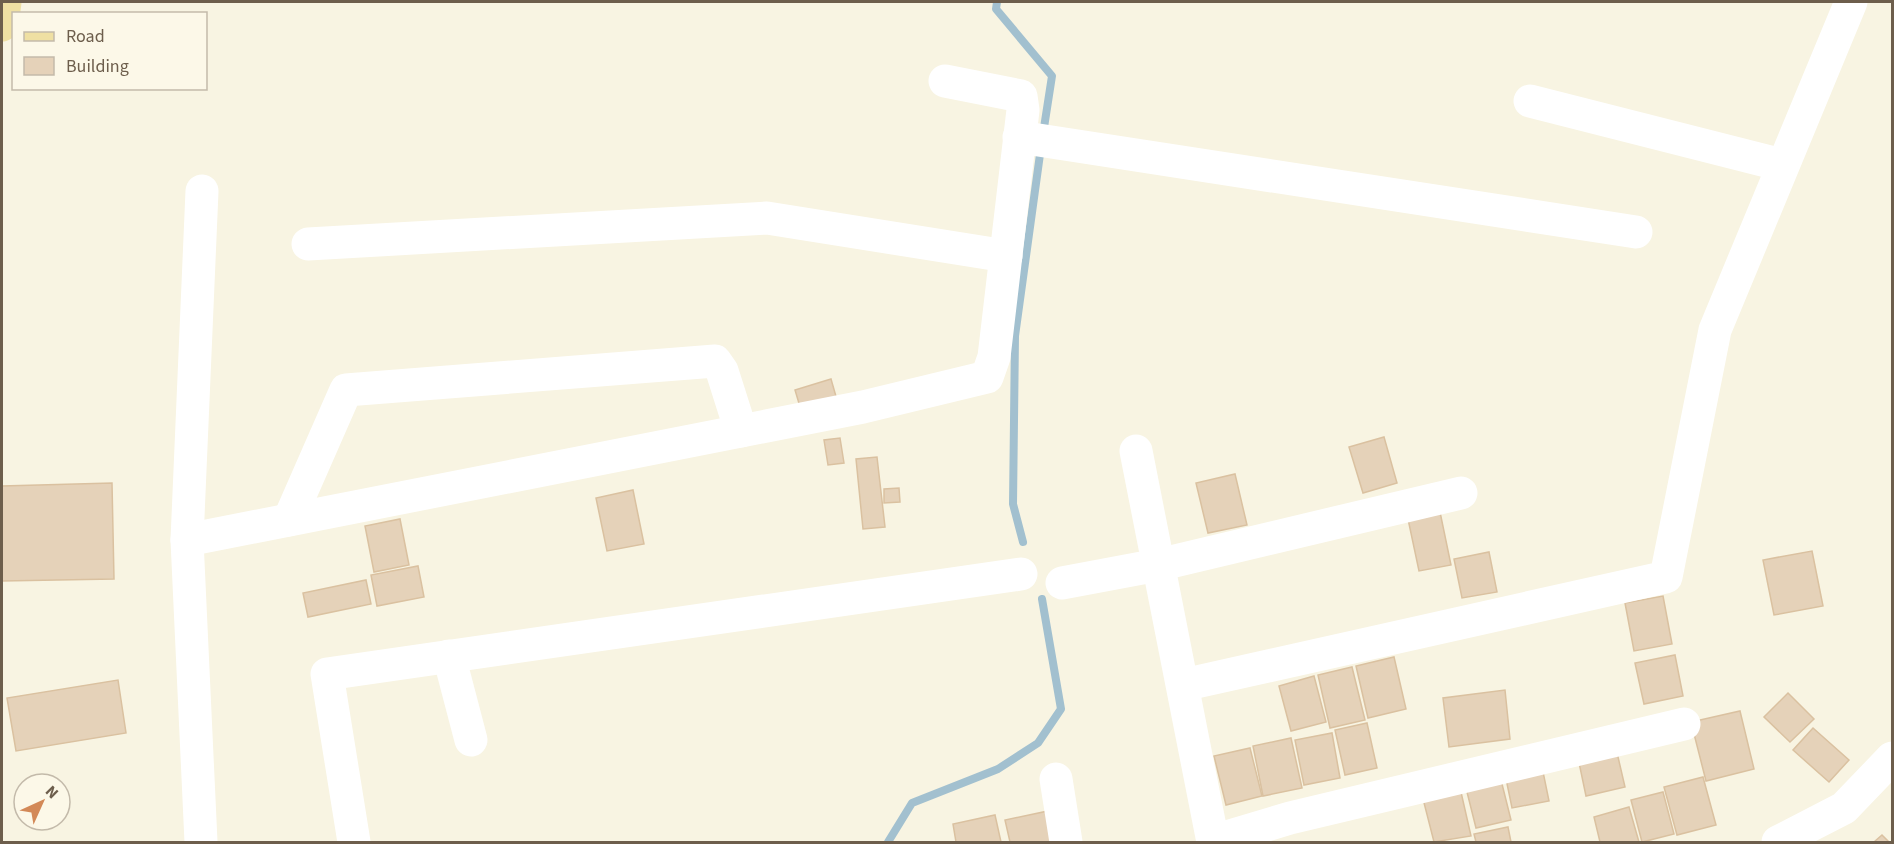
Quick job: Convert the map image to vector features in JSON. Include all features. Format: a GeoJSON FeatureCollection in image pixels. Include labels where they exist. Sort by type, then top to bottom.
{"type":"FeatureCollection","features":[{"type":"Feature","properties":{"kind":"main road"},"geometry":{"type":"LineString","coordinates":[[2,25],[5,2]]}},
{"type":"Feature","properties":{"kind":"street"},"geometry":{"type":"LineString","coordinates":[[1183,685],[1666,577],[1715,330],[1782,165],[1841,4]]}},
{"type":"Feature","properties":{"kind":"street"},"geometry":{"type":"LineString","coordinates":[[187,540],[863,407],[987,377],[994,357],[1023,110],[1021,96],[945,81]]}},
{"type":"Feature","properties":{"kind":"street"},"geometry":{"type":"LineString","coordinates":[[1530,101],[1782,165]]}},
{"type":"Feature","properties":{"kind":"street"},"geometry":{"type":"LineString","coordinates":[[1021,137],[1636,232]]}},
{"type":"Feature","properties":{"kind":"street"},"geometry":{"type":"LineString","coordinates":[[201,843],[187,540],[202,191]]}},
{"type":"Feature","properties":{"kind":"street"},"geometry":{"type":"LineString","coordinates":[[308,244],[767,218],[1006,256]]}},
{"type":"Feature","properties":{"kind":"street"},"geometry":{"type":"LineString","coordinates":[[289,520],[346,390],[715,361],[722,371],[741,431]]}},
{"type":"Feature","properties":{"kind":"street"},"geometry":{"type":"LineString","coordinates":[[1136,451],[1213,842],[1290,818],[1684,724]]}},
{"type":"Feature","properties":{"kind":"street"},"geometry":{"type":"LineString","coordinates":[[1062,583],[1158,565],[1461,493]]}},
{"type":"Feature","properties":{"kind":"street"},"geometry":{"type":"LineString","coordinates":[[354,843],[327,674],[1021,574]]}},
{"type":"Feature","properties":{"kind":"street"},"geometry":{"type":"LineString","coordinates":[[449,656],[471,740]]}},
{"type":"Feature","properties":{"kind":"street"},"geometry":{"type":"LineString","coordinates":[[1778,843],[1844,808],[1893,758]]}},
{"type":"Feature","properties":{"kind":"street"},"geometry":{"type":"LineString","coordinates":[[1056,779],[1065,843]]}},
{"type":"Feature","properties":{"kind":"building"},"geometry":{"type":"Polygon","coordinates":[[[831,379],[837,400],[801,410],[795,390],[831,379]]]}},
{"type":"Feature","properties":{"kind":"building"},"geometry":{"type":"Polygon","coordinates":[[[1384,437],[1397,483],[1363,493],[1349,447],[1384,437]]]}},
{"type":"Feature","properties":{"kind":"building"},"geometry":{"type":"Polygon","coordinates":[[[840,438],[844,463],[828,465],[824,440],[840,438]]]}},
{"type":"Feature","properties":{"kind":"building"},"geometry":{"type":"Polygon","coordinates":[[[877,457],[885,527],[863,529],[856,459],[877,457]]]}},
{"type":"Feature","properties":{"kind":"building"},"geometry":{"type":"Polygon","coordinates":[[[1235,474],[1247,525],[1208,533],[1196,483],[1235,474]]]}},
{"type":"Feature","properties":{"kind":"building"},"geometry":{"type":"Polygon","coordinates":[[[112,483],[114,579],[2,581],[2,486],[112,483]]]}},
{"type":"Feature","properties":{"kind":"building"},"geometry":{"type":"Polygon","coordinates":[[[899,488],[900,502],[884,503],[884,489],[899,488]]]}},
{"type":"Feature","properties":{"kind":"building"},"geometry":{"type":"Polygon","coordinates":[[[633,490],[644,544],[607,551],[596,498],[633,490]]]}},
{"type":"Feature","properties":{"kind":"building"},"geometry":{"type":"Polygon","coordinates":[[[1440,512],[1451,565],[1419,571],[1408,519],[1440,512]]]}},
{"type":"Feature","properties":{"kind":"building"},"geometry":{"type":"Polygon","coordinates":[[[400,519],[409,565],[374,572],[365,526],[400,519]]]}},
{"type":"Feature","properties":{"kind":"building"},"geometry":{"type":"Polygon","coordinates":[[[1812,551],[1823,606],[1774,615],[1763,560],[1812,551]]]}},
{"type":"Feature","properties":{"kind":"building"},"geometry":{"type":"Polygon","coordinates":[[[1489,552],[1497,592],[1462,598],[1454,559],[1489,552]]]}},
{"type":"Feature","properties":{"kind":"building"},"geometry":{"type":"Polygon","coordinates":[[[418,566],[424,597],[377,606],[371,575],[418,566]]]}},
{"type":"Feature","properties":{"kind":"building"},"geometry":{"type":"Polygon","coordinates":[[[366,580],[371,604],[308,617],[303,593],[366,580]]]}},
{"type":"Feature","properties":{"kind":"building"},"geometry":{"type":"Polygon","coordinates":[[[1663,596],[1672,644],[1634,651],[1625,603],[1663,596]]]}},
{"type":"Feature","properties":{"kind":"building"},"geometry":{"type":"Polygon","coordinates":[[[1675,655],[1683,696],[1644,704],[1635,663],[1675,655]]]}},
{"type":"Feature","properties":{"kind":"building"},"geometry":{"type":"Polygon","coordinates":[[[1394,657],[1406,709],[1368,718],[1356,666],[1394,657]]]}},
{"type":"Feature","properties":{"kind":"building"},"geometry":{"type":"Polygon","coordinates":[[[1352,667],[1365,720],[1330,728],[1318,675],[1352,667]]]}},
{"type":"Feature","properties":{"kind":"building"},"geometry":{"type":"Polygon","coordinates":[[[1314,676],[1326,722],[1291,731],[1279,686],[1314,676]]]}},
{"type":"Feature","properties":{"kind":"building"},"geometry":{"type":"Polygon","coordinates":[[[118,680],[126,733],[16,751],[7,698],[118,680]]]}},
{"type":"Feature","properties":{"kind":"building"},"geometry":{"type":"Polygon","coordinates":[[[1505,690],[1510,739],[1449,747],[1443,698],[1505,690]]]}},
{"type":"Feature","properties":{"kind":"building"},"geometry":{"type":"Polygon","coordinates":[[[1788,693],[1814,719],[1790,742],[1764,717],[1788,693]]]}},
{"type":"Feature","properties":{"kind":"building"},"geometry":{"type":"Polygon","coordinates":[[[1740,711],[1754,769],[1706,781],[1691,722],[1740,711]]]}},
{"type":"Feature","properties":{"kind":"building"},"geometry":{"type":"Polygon","coordinates":[[[1367,723],[1377,768],[1345,775],[1335,730],[1367,723]]]}},
{"type":"Feature","properties":{"kind":"building"},"geometry":{"type":"Polygon","coordinates":[[[1813,728],[1849,760],[1829,782],[1793,750],[1813,728]]]}},
{"type":"Feature","properties":{"kind":"building"},"geometry":{"type":"Polygon","coordinates":[[[1332,733],[1340,778],[1304,785],[1295,740],[1332,733]]]}},
{"type":"Feature","properties":{"kind":"building"},"geometry":{"type":"Polygon","coordinates":[[[1291,738],[1302,788],[1263,796],[1253,746],[1291,738]]]}},
{"type":"Feature","properties":{"kind":"building"},"geometry":{"type":"Polygon","coordinates":[[[1615,744],[1625,787],[1586,796],[1577,753],[1615,744]]]}},
{"type":"Feature","properties":{"kind":"building"},"geometry":{"type":"Polygon","coordinates":[[[1250,748],[1262,796],[1226,805],[1214,756],[1250,748]]]}},
{"type":"Feature","properties":{"kind":"building"},"geometry":{"type":"Polygon","coordinates":[[[1541,762],[1549,801],[1512,808],[1504,769],[1541,762]]]}},
{"type":"Feature","properties":{"kind":"building"},"geometry":{"type":"Polygon","coordinates":[[[1499,772],[1511,820],[1476,828],[1464,780],[1499,772]]]}},
{"type":"Feature","properties":{"kind":"building"},"geometry":{"type":"Polygon","coordinates":[[[1703,777],[1716,825],[1677,835],[1664,787],[1703,777]]]}},
{"type":"Feature","properties":{"kind":"building"},"geometry":{"type":"Polygon","coordinates":[[[1458,779],[1471,836],[1434,842],[1420,787],[1458,779]]]}},
{"type":"Feature","properties":{"kind":"building"},"geometry":{"type":"Polygon","coordinates":[[[1663,792],[1674,834],[1642,842],[1631,800],[1663,792]]]}},
{"type":"Feature","properties":{"kind":"building"},"geometry":{"type":"Polygon","coordinates":[[[1629,807],[1639,842],[1600,842],[1594,817],[1629,807]]]}},
{"type":"Feature","properties":{"kind":"building"},"geometry":{"type":"Polygon","coordinates":[[[1048,811],[1054,842],[1010,842],[1005,820],[1048,811]]]}},
{"type":"Feature","properties":{"kind":"building"},"geometry":{"type":"Polygon","coordinates":[[[995,815],[1001,842],[956,842],[953,824],[995,815]]]}},
{"type":"Feature","properties":{"kind":"building"},"geometry":{"type":"Polygon","coordinates":[[[1508,827],[1511,842],[1476,842],[1474,834],[1508,827]]]}},
{"type":"Feature","properties":{"kind":"building"},"geometry":{"type":"Polygon","coordinates":[[[1882,835],[1889,842],[1874,842],[1882,835]]]}},
{"type":"Feature","properties":{"kind":"waterway"},"geometry":{"type":"LineString","coordinates":[[997,2],[996,9],[1052,76],[1043,134]]}},
{"type":"Feature","properties":{"kind":"waterway"},"geometry":{"type":"LineString","coordinates":[[1023,542],[1013,504],[1015,336],[1041,147]]}},
{"type":"Feature","properties":{"kind":"waterway"},"geometry":{"type":"LineString","coordinates":[[888,842],[912,803],[998,769],[1038,743],[1061,709],[1042,599]]}}]}
